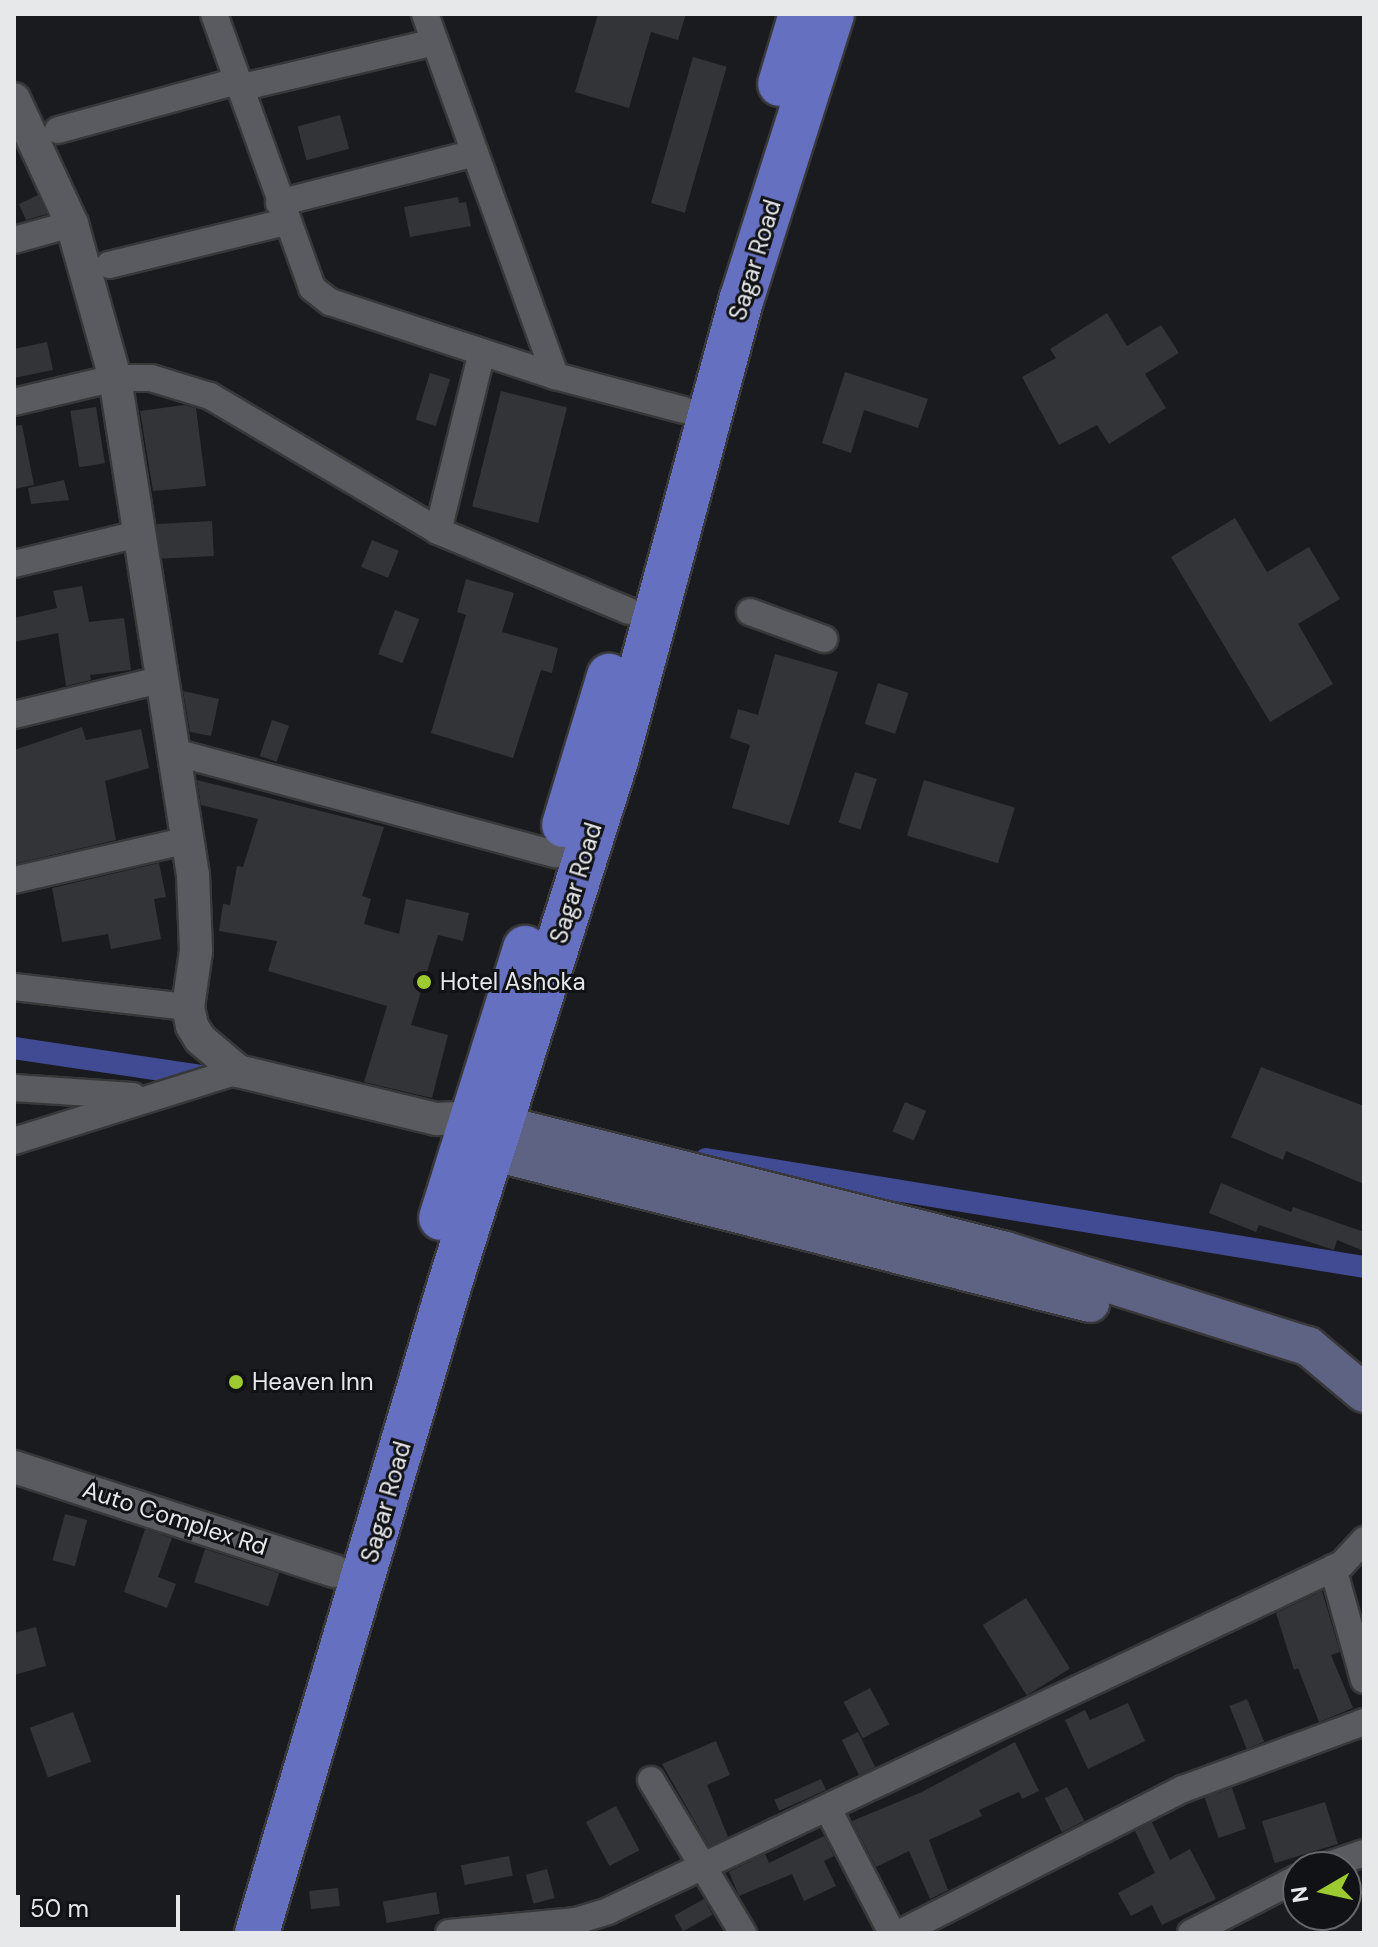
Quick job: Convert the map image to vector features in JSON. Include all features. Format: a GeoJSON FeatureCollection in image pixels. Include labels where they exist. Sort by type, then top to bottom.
{"type":"FeatureCollection","features":[{"type":"Feature","properties":{"kind":"highway","name":"Sagar Road"},"geometry":{"type":"LineString","coordinates":[[228,1933],[335,1571],[474,1132],[629,611],[684,410],[801,14]]}},
{"type":"Feature","properties":{"kind":"highway","name":"Sagar Road"},"geometry":{"type":"LineString","coordinates":[[257,1933],[450,1283],[474,1132],[616,761],[742,298],[832,14]]}},
{"type":"Feature","properties":{"kind":"main road"},"geometry":{"type":"LineString","coordinates":[[474,1132],[1006,1251],[1308,1346],[1353,1384]]}},
{"type":"Feature","properties":{"kind":"street"},"geometry":{"type":"LineString","coordinates":[[214,14],[282,212],[312,288],[330,302],[555,376],[684,410]]}},
{"type":"Feature","properties":{"kind":"street"},"geometry":{"type":"LineString","coordinates":[[425,14],[555,376]]}},
{"type":"Feature","properties":{"kind":"street"},"geometry":{"type":"LineString","coordinates":[[58,130],[238,84],[435,42]]}},
{"type":"Feature","properties":{"kind":"street"},"geometry":{"type":"LineString","coordinates":[[14,99],[72,224],[115,378],[160,680],[188,840],[196,951],[188,1007],[200,1039],[238,1071],[474,1132]]}},
{"type":"Feature","properties":{"kind":"street"},"geometry":{"type":"LineString","coordinates":[[109,265],[475,153]]}},
{"type":"Feature","properties":{"kind":"street"},"geometry":{"type":"LineString","coordinates":[[14,240],[72,224]]}},
{"type":"Feature","properties":{"kind":"street"},"geometry":{"type":"LineString","coordinates":[[438,531],[482,352]]}},
{"type":"Feature","properties":{"kind":"street"},"geometry":{"type":"LineString","coordinates":[[14,402],[115,378],[151,378],[210,396],[438,531],[629,611]]}},
{"type":"Feature","properties":{"kind":"street"},"geometry":{"type":"LineString","coordinates":[[14,564],[138,534]]}},
{"type":"Feature","properties":{"kind":"street"},"geometry":{"type":"LineString","coordinates":[[750,612],[824,639]]}},
{"type":"Feature","properties":{"kind":"street"},"geometry":{"type":"LineString","coordinates":[[14,715],[160,680]]}},
{"type":"Feature","properties":{"kind":"street"},"geometry":{"type":"LineString","coordinates":[[174,752],[556,854]]}},
{"type":"Feature","properties":{"kind":"street"},"geometry":{"type":"LineString","coordinates":[[14,880],[188,840]]}},
{"type":"Feature","properties":{"kind":"street"},"geometry":{"type":"LineString","coordinates":[[14,987],[188,1007]]}},
{"type":"Feature","properties":{"kind":"street"},"geometry":{"type":"LineString","coordinates":[[14,1141],[144,1097],[238,1071]]}},
{"type":"Feature","properties":{"kind":"street"},"geometry":{"type":"LineString","coordinates":[[14,1088],[144,1097]]}},
{"type":"Feature","properties":{"kind":"street","name":"Auto Complex Rd"},"geometry":{"type":"LineString","coordinates":[[14,1467],[335,1571]]}},
{"type":"Feature","properties":{"kind":"street"},"geometry":{"type":"LineString","coordinates":[[449,1933],[593,1926],[704,1866],[1352,1559],[1364,1680]]}},
{"type":"Feature","properties":{"kind":"street"},"geometry":{"type":"LineString","coordinates":[[900,1933],[1183,1789],[1364,1722]]}},
{"type":"Feature","properties":{"kind":"street"},"geometry":{"type":"LineString","coordinates":[[651,1780],[743,1933]]}},
{"type":"Feature","properties":{"kind":"street"},"geometry":{"type":"LineString","coordinates":[[828,1809],[892,1933]]}},
{"type":"Feature","properties":{"kind":"street"},"geometry":{"type":"LineString","coordinates":[[1191,1933],[1282,1886]]}},
{"type":"Feature","properties":{"kind":"building"},"geometry":{"type":"Polygon","coordinates":[[[598,14],[686,14],[678,40],[651,32],[629,108],[575,92],[598,14]]]}},
{"type":"Feature","properties":{"kind":"building"},"geometry":{"type":"Polygon","coordinates":[[[693,57],[727,67],[685,213],[651,203],[693,57]]]}},
{"type":"Feature","properties":{"kind":"building"},"geometry":{"type":"Polygon","coordinates":[[[340,115],[349,149],[307,160],[297,126],[340,115]]]}},
{"type":"Feature","properties":{"kind":"building"},"geometry":{"type":"Polygon","coordinates":[[[38,195],[47,214],[26,220],[19,204],[38,195]]]}},
{"type":"Feature","properties":{"kind":"building"},"geometry":{"type":"Polygon","coordinates":[[[458,197],[459,203],[466,202],[471,226],[410,237],[404,207],[458,197]]]}},
{"type":"Feature","properties":{"kind":"building"},"geometry":{"type":"Polygon","coordinates":[[[1107,313],[1127,346],[1161,325],[1179,353],[1145,374],[1166,408],[1109,444],[1097,425],[1059,445],[1022,377],[1056,358],[1050,349],[1107,313]]]}},
{"type":"Feature","properties":{"kind":"building"},"geometry":{"type":"Polygon","coordinates":[[[47,342],[53,370],[14,378],[14,349],[47,342]]]}},
{"type":"Feature","properties":{"kind":"building"},"geometry":{"type":"Polygon","coordinates":[[[845,372],[928,399],[918,428],[864,410],[851,453],[822,443],[845,372]]]}},
{"type":"Feature","properties":{"kind":"building"},"geometry":{"type":"Polygon","coordinates":[[[430,373],[450,379],[436,426],[416,420],[430,373]]]}},
{"type":"Feature","properties":{"kind":"building"},"geometry":{"type":"Polygon","coordinates":[[[501,391],[567,407],[538,523],[472,506],[501,391]]]}},
{"type":"Feature","properties":{"kind":"building"},"geometry":{"type":"Polygon","coordinates":[[[184,405],[196,408],[206,486],[153,491],[140,411],[184,405]]]}},
{"type":"Feature","properties":{"kind":"building"},"geometry":{"type":"Polygon","coordinates":[[[96,407],[105,463],[79,467],[70,411],[96,407]]]}},
{"type":"Feature","properties":{"kind":"building"},"geometry":{"type":"Polygon","coordinates":[[[22,425],[34,485],[14,489],[14,426],[22,425]]]}},
{"type":"Feature","properties":{"kind":"building"},"geometry":{"type":"Polygon","coordinates":[[[64,480],[69,500],[31,504],[28,488],[64,480]]]}},
{"type":"Feature","properties":{"kind":"building"},"geometry":{"type":"Polygon","coordinates":[[[1235,518],[1267,572],[1309,547],[1340,599],[1298,624],[1333,684],[1270,722],[1171,557],[1235,518]]]}},
{"type":"Feature","properties":{"kind":"building"},"geometry":{"type":"Polygon","coordinates":[[[212,521],[214,556],[159,559],[157,524],[212,521]]]}},
{"type":"Feature","properties":{"kind":"building"},"geometry":{"type":"Polygon","coordinates":[[[372,540],[399,551],[388,578],[361,567],[372,540]]]}},
{"type":"Feature","properties":{"kind":"building"},"geometry":{"type":"Polygon","coordinates":[[[466,579],[514,593],[502,632],[558,648],[552,673],[541,670],[513,758],[431,733],[466,615],[457,612],[466,579]]]}},
{"type":"Feature","properties":{"kind":"building"},"geometry":{"type":"Polygon","coordinates":[[[82,586],[89,622],[124,618],[131,670],[90,675],[91,680],[66,686],[58,633],[14,642],[14,618],[57,608],[53,591],[82,586]]]}},
{"type":"Feature","properties":{"kind":"building"},"geometry":{"type":"Polygon","coordinates":[[[395,610],[419,619],[402,663],[378,654],[395,610]]]}},
{"type":"Feature","properties":{"kind":"building"},"geometry":{"type":"Polygon","coordinates":[[[775,654],[838,672],[789,825],[732,808],[750,745],[730,738],[738,709],[758,715],[775,654]]]}},
{"type":"Feature","properties":{"kind":"building"},"geometry":{"type":"Polygon","coordinates":[[[878,683],[908,693],[895,734],[865,724],[878,683]]]}},
{"type":"Feature","properties":{"kind":"building"},"geometry":{"type":"Polygon","coordinates":[[[183,691],[219,699],[211,736],[190,732],[183,691]]]}},
{"type":"Feature","properties":{"kind":"building"},"geometry":{"type":"Polygon","coordinates":[[[272,720],[289,726],[277,762],[260,756],[272,720]]]}},
{"type":"Feature","properties":{"kind":"building"},"geometry":{"type":"Polygon","coordinates":[[[82,727],[86,740],[141,729],[149,768],[105,781],[116,840],[14,864],[14,750],[82,727]]]}},
{"type":"Feature","properties":{"kind":"building"},"geometry":{"type":"Polygon","coordinates":[[[855,772],[877,779],[860,830],[839,822],[855,772]]]}},
{"type":"Feature","properties":{"kind":"building"},"geometry":{"type":"Polygon","coordinates":[[[197,780],[384,827],[362,896],[371,899],[364,924],[399,934],[406,899],[469,913],[463,941],[438,935],[411,1025],[448,1035],[432,1098],[364,1082],[387,1006],[268,971],[277,941],[219,931],[223,904],[230,905],[237,866],[243,867],[258,819],[201,805],[197,780]]]}},
{"type":"Feature","properties":{"kind":"building"},"geometry":{"type":"Polygon","coordinates":[[[924,780],[1015,808],[998,863],[907,835],[924,780]]]}},
{"type":"Feature","properties":{"kind":"building"},"geometry":{"type":"Polygon","coordinates":[[[159,863],[166,897],[154,899],[161,939],[111,949],[108,934],[62,942],[52,888],[159,863]]]}},
{"type":"Feature","properties":{"kind":"building"},"geometry":{"type":"Polygon","coordinates":[[[1261,1067],[1364,1106],[1364,1184],[1286,1151],[1283,1160],[1231,1137],[1261,1067]]]}},
{"type":"Feature","properties":{"kind":"building"},"geometry":{"type":"Polygon","coordinates":[[[905,1102],[926,1111],[914,1140],[892,1131],[905,1102]]]}},
{"type":"Feature","properties":{"kind":"building"},"geometry":{"type":"Polygon","coordinates":[[[1221,1183],[1291,1212],[1293,1207],[1364,1232],[1364,1251],[1337,1240],[1334,1250],[1259,1225],[1256,1232],[1209,1213],[1221,1183]]]}},
{"type":"Feature","properties":{"kind":"building"},"geometry":{"type":"Polygon","coordinates":[[[65,1514],[87,1520],[75,1566],[53,1560],[65,1514]]]}},
{"type":"Feature","properties":{"kind":"building"},"geometry":{"type":"Polygon","coordinates":[[[145,1529],[172,1538],[158,1577],[176,1584],[167,1608],[124,1592],[145,1529]]]}},
{"type":"Feature","properties":{"kind":"building"},"geometry":{"type":"Polygon","coordinates":[[[205,1549],[279,1573],[268,1606],[194,1582],[205,1549]]]}},
{"type":"Feature","properties":{"kind":"building"},"geometry":{"type":"Polygon","coordinates":[[[1322,1591],[1340,1652],[1331,1655],[1353,1708],[1319,1722],[1298,1668],[1294,1670],[1276,1613],[1322,1591]]]}},
{"type":"Feature","properties":{"kind":"building"},"geometry":{"type":"Polygon","coordinates":[[[1026,1598],[1070,1668],[1027,1695],[983,1625],[1026,1598]]]}},
{"type":"Feature","properties":{"kind":"building"},"geometry":{"type":"Polygon","coordinates":[[[36,1627],[46,1666],[14,1675],[14,1633],[36,1627]]]}},
{"type":"Feature","properties":{"kind":"building"},"geometry":{"type":"Polygon","coordinates":[[[870,1688],[889,1724],[863,1738],[844,1702],[870,1688]]]}},
{"type":"Feature","properties":{"kind":"building"},"geometry":{"type":"Polygon","coordinates":[[[1247,1699],[1264,1742],[1247,1749],[1229,1706],[1247,1699]]]}},
{"type":"Feature","properties":{"kind":"building"},"geometry":{"type":"Polygon","coordinates":[[[1128,1703],[1145,1741],[1088,1769],[1065,1720],[1085,1710],[1090,1720],[1128,1703]]]}},
{"type":"Feature","properties":{"kind":"building"},"geometry":{"type":"Polygon","coordinates":[[[73,1712],[91,1762],[48,1778],[30,1728],[73,1712]]]}},
{"type":"Feature","properties":{"kind":"building"},"geometry":{"type":"Polygon","coordinates":[[[858,1732],[875,1767],[859,1775],[842,1740],[858,1732]]]}},
{"type":"Feature","properties":{"kind":"building"},"geometry":{"type":"Polygon","coordinates":[[[716,1741],[730,1775],[707,1785],[728,1837],[709,1846],[662,1764],[716,1741]]]}},
{"type":"Feature","properties":{"kind":"building"},"geometry":{"type":"Polygon","coordinates":[[[1015,1742],[1039,1791],[1022,1799],[1019,1792],[979,1810],[982,1816],[929,1840],[948,1890],[930,1899],[909,1851],[876,1867],[852,1821],[922,1792],[1015,1742]]]}},
{"type":"Feature","properties":{"kind":"building"},"geometry":{"type":"Polygon","coordinates":[[[821,1779],[826,1790],[779,1811],[774,1800],[821,1779]]]}},
{"type":"Feature","properties":{"kind":"building"},"geometry":{"type":"Polygon","coordinates":[[[1067,1787],[1084,1821],[1062,1832],[1045,1798],[1067,1787]]]}},
{"type":"Feature","properties":{"kind":"building"},"geometry":{"type":"Polygon","coordinates":[[[1232,1788],[1246,1829],[1219,1838],[1205,1797],[1232,1788]]]}},
{"type":"Feature","properties":{"kind":"building"},"geometry":{"type":"Polygon","coordinates":[[[1325,1802],[1338,1844],[1315,1851],[1282,1851],[1282,1861],[1275,1863],[1262,1821],[1325,1802]]]}},
{"type":"Feature","properties":{"kind":"building"},"geometry":{"type":"Polygon","coordinates":[[[616,1806],[639,1850],[609,1866],[586,1822],[616,1806]]]}},
{"type":"Feature","properties":{"kind":"building"},"geometry":{"type":"Polygon","coordinates":[[[1152,1822],[1170,1860],[1190,1849],[1216,1899],[1162,1925],[1152,1905],[1131,1916],[1118,1893],[1155,1873],[1135,1831],[1152,1822]]]}},
{"type":"Feature","properties":{"kind":"building"},"geometry":{"type":"Polygon","coordinates":[[[824,1836],[834,1856],[824,1861],[836,1886],[804,1901],[792,1874],[739,1896],[729,1872],[765,1854],[769,1863],[824,1836]]]}},
{"type":"Feature","properties":{"kind":"building"},"geometry":{"type":"Polygon","coordinates":[[[509,1856],[513,1876],[465,1885],[461,1865],[509,1856]]]}},
{"type":"Feature","properties":{"kind":"building"},"geometry":{"type":"Polygon","coordinates":[[[547,1869],[555,1898],[534,1904],[526,1875],[547,1869]]]}},
{"type":"Feature","properties":{"kind":"building"},"geometry":{"type":"Polygon","coordinates":[[[338,1888],[340,1906],[311,1909],[309,1891],[338,1888]]]}},
{"type":"Feature","properties":{"kind":"building"},"geometry":{"type":"Polygon","coordinates":[[[436,1892],[440,1914],[387,1923],[383,1901],[436,1892]]]}},
{"type":"Feature","properties":{"kind":"building"},"geometry":{"type":"Polygon","coordinates":[[[704,1899],[713,1915],[683,1931],[674,1915],[704,1899]]]}},
{"type":"Feature","properties":{"kind":"waterway"},"geometry":{"type":"LineString","coordinates":[[14,1048],[214,1078]]}},
{"type":"Feature","properties":{"kind":"waterway"},"geometry":{"type":"LineString","coordinates":[[706,1159],[1364,1267]]}},
{"type":"Feature","properties":{"kind":"place","name":"Hotel Ashoka"},"geometry":{"type":"Point","coordinates":[424,982]}},
{"type":"Feature","properties":{"kind":"place","name":"Heaven Inn"},"geometry":{"type":"Point","coordinates":[236,1382]}}]}
